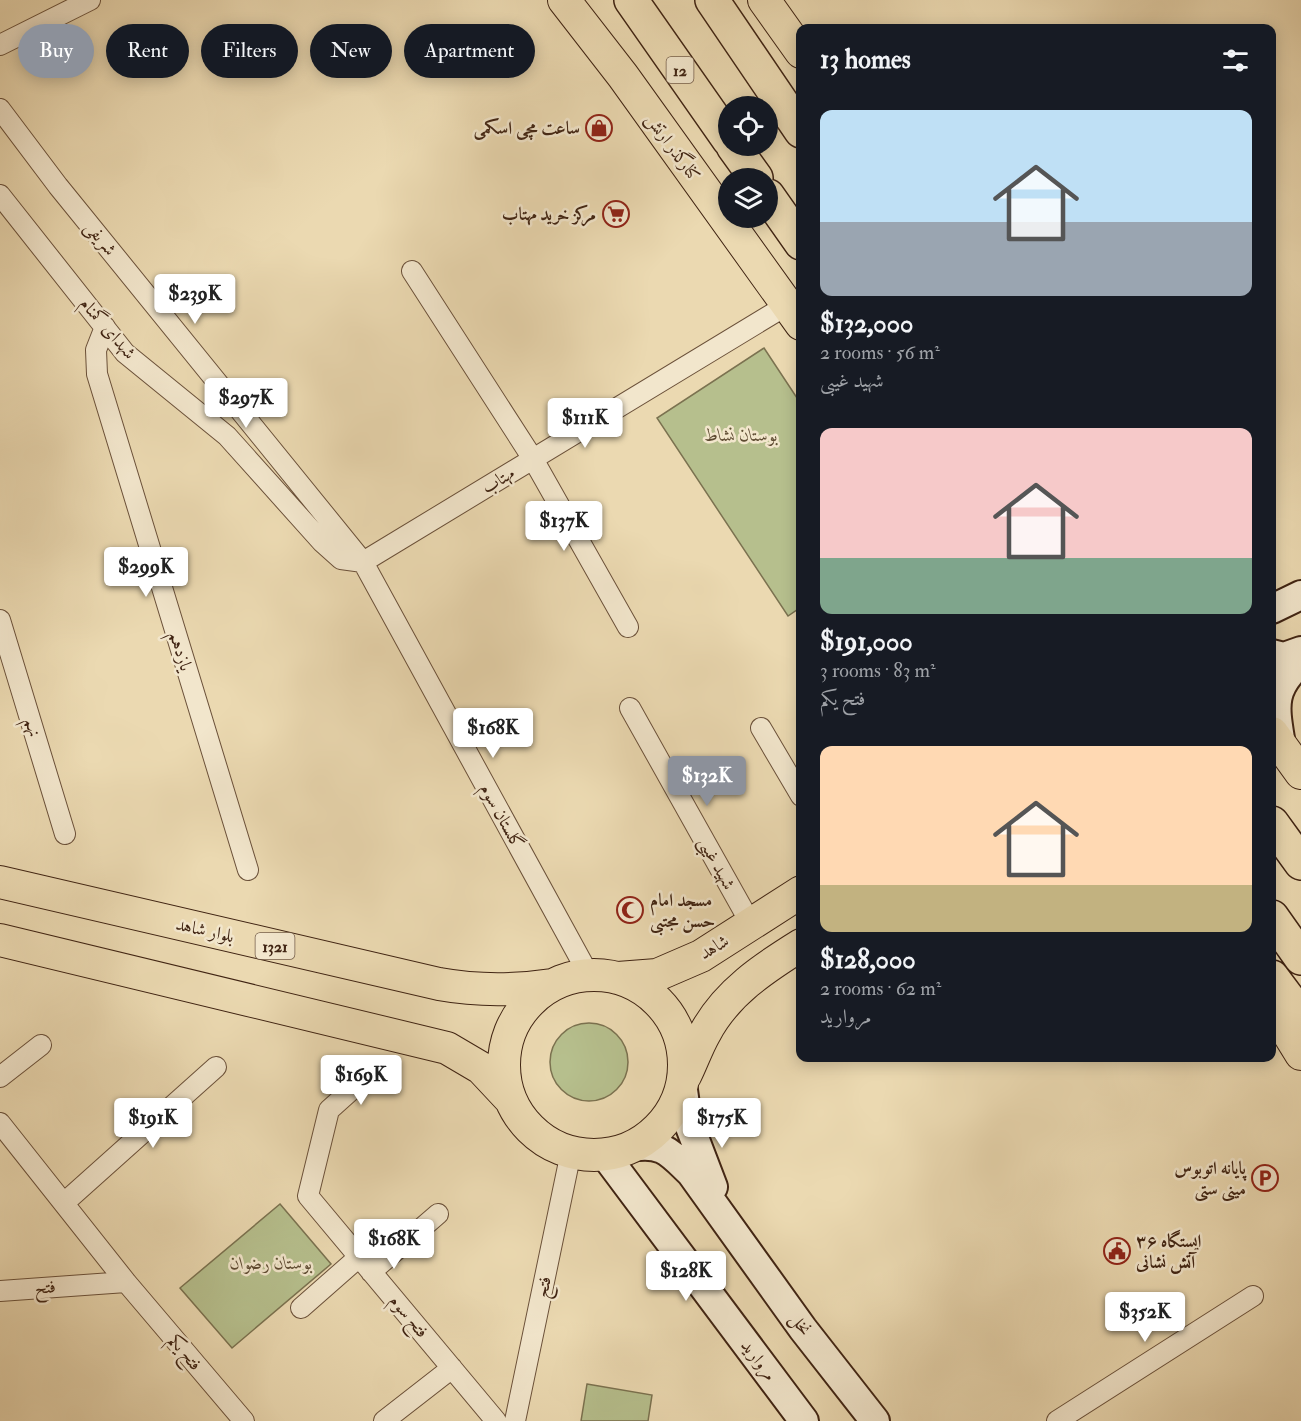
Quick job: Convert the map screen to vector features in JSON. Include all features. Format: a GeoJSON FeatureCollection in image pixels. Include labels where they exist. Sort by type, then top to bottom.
{"type":"FeatureCollection","features":[{"type":"Feature","properties":{"kind":"highway","name":"12"},"geometry":{"type":"LineString","coordinates":[[631,0],[718,124]]}},
{"type":"Feature","properties":{"kind":"highway"},"geometry":{"type":"LineString","coordinates":[[712,0],[796,124]]}},
{"type":"Feature","properties":{"kind":"highway"},"geometry":{"type":"LineString","coordinates":[[778,210],[796,236]]}},
{"type":"Feature","properties":{"kind":"highway"},"geometry":{"type":"LineString","coordinates":[[1276,829],[1301,863]]}},
{"type":"Feature","properties":{"kind":"highway"},"geometry":{"type":"LineString","coordinates":[[1276,923],[1301,958]]}},
{"type":"Feature","properties":{"kind":"highway"},"geometry":{"type":"LineString","coordinates":[[1276,982],[1301,1016]]}},
{"type":"Feature","properties":{"kind":"main road","name":"کنارگذر ارتش"},"geometry":{"type":"LineString","coordinates":[[564,0],[623,76],[794,315]]}},
{"type":"Feature","properties":{"kind":"main road"},"geometry":{"type":"LineString","coordinates":[[764,0],[796,47]]}},
{"type":"Feature","properties":{"kind":"main road"},"geometry":{"type":"LineString","coordinates":[[1276,655],[1284,657],[1301,651]]}},
{"type":"Feature","properties":{"kind":"main road"},"geometry":{"type":"LineString","coordinates":[[1276,701],[1285,677],[1301,662]]}},
{"type":"Feature","properties":{"kind":"main road"},"geometry":{"type":"LineString","coordinates":[[1276,739],[1301,773]]}},
{"type":"Feature","properties":{"kind":"main road","name":"بلوار شاهد"},"geometry":{"type":"LineString","coordinates":[[0,882],[439,984],[474,990],[511,991],[552,985]]}},
{"type":"Feature","properties":{"kind":"main road","name":"شاهد"},"geometry":{"type":"LineString","coordinates":[[603,977],[657,975],[702,956],[796,895]]}},
{"type":"Feature","properties":{"kind":"main road"},"geometry":{"type":"LineString","coordinates":[[0,939],[447,1048],[481,1068],[510,1099],[525,1123],[545,1141],[571,1152],[618,1151],[652,1144],[670,1153],[691,1173],[730,1225]]}},
{"type":"Feature","properties":{"kind":"main road"},"geometry":{"type":"LineString","coordinates":[[618,1151],[655,1132],[673,1110],[682,1083],[705,1033],[723,1006],[748,981],[796,948]]}},
{"type":"Feature","properties":{"kind":"main road"},"geometry":{"type":"LineString","coordinates":[[510,1099],[504,1064],[505,1047],[514,1022],[530,1000],[552,985],[603,977],[640,988],[658,1002],[673,1021],[681,1043],[682,1083],[687,1119],[693,1139],[730,1225]]}},
{"type":"Feature","properties":{"kind":"main road"},"geometry":{"type":"LineString","coordinates":[[1276,1013],[1301,1054]]}},
{"type":"Feature","properties":{"kind":"main road","name":"مروارید"},"geometry":{"type":"LineString","coordinates":[[618,1151],[804,1421]]}},
{"type":"Feature","properties":{"kind":"main road","name":"نخل"},"geometry":{"type":"LineString","coordinates":[[730,1225],[803,1329],[875,1421]]}},
{"type":"Feature","properties":{"kind":"street"},"geometry":{"type":"LineString","coordinates":[[0,45],[90,0]]}},
{"type":"Feature","properties":{"kind":"street","name":"شریفی"},"geometry":{"type":"LineString","coordinates":[[0,109],[58,186],[363,562]]}},
{"type":"Feature","properties":{"kind":"street","name":"شهدای گمنام"},"geometry":{"type":"LineString","coordinates":[[0,195],[125,353],[227,436],[341,559],[363,562]]}},
{"type":"Feature","properties":{"kind":"street"},"geometry":{"type":"LineString","coordinates":[[412,271],[533,459],[628,627]]}},
{"type":"Feature","properties":{"kind":"street","name":"مهتاب"},"geometry":{"type":"LineString","coordinates":[[363,562],[533,459],[794,315]]}},
{"type":"Feature","properties":{"kind":"street","name":"یازدهم"},"geometry":{"type":"LineString","coordinates":[[105,327],[96,350],[97,374],[248,870]]}},
{"type":"Feature","properties":{"kind":"street","name":"گلستان سوم"},"geometry":{"type":"LineString","coordinates":[[363,562],[603,977]]}},
{"type":"Feature","properties":{"kind":"street","name":"نهم"},"geometry":{"type":"LineString","coordinates":[[0,620],[65,834]]}},
{"type":"Feature","properties":{"kind":"street","name":"شهید غیبی"},"geometry":{"type":"LineString","coordinates":[[630,708],[751,924]]}},
{"type":"Feature","properties":{"kind":"street"},"geometry":{"type":"LineString","coordinates":[[761,728],[796,788]]}},
{"type":"Feature","properties":{"kind":"street"},"geometry":{"type":"LineString","coordinates":[[0,1077],[41,1045]]}},
{"type":"Feature","properties":{"kind":"street"},"geometry":{"type":"LineString","coordinates":[[64,1203],[216,1067]]}},
{"type":"Feature","properties":{"kind":"street","name":"فتح سوم"},"geometry":{"type":"LineString","coordinates":[[368,1075],[329,1110],[308,1196],[496,1421]]}},
{"type":"Feature","properties":{"kind":"street","name":"فتح یکم"},"geometry":{"type":"LineString","coordinates":[[0,1123],[126,1282],[244,1421]]}},
{"type":"Feature","properties":{"kind":"street","name":"فتح"},"geometry":{"type":"LineString","coordinates":[[515,1421],[571,1152]]}},
{"type":"Feature","properties":{"kind":"street"},"geometry":{"type":"LineString","coordinates":[[302,1308],[438,1214]]}},
{"type":"Feature","properties":{"kind":"street","name":"فتح"},"geometry":{"type":"LineString","coordinates":[[0,1291],[126,1282]]}},
{"type":"Feature","properties":{"kind":"street"},"geometry":{"type":"LineString","coordinates":[[1057,1421],[1253,1296]]}},
{"type":"Feature","properties":{"kind":"street"},"geometry":{"type":"LineString","coordinates":[[384,1421],[452,1368]]}},
{"type":"Feature","properties":{"kind":"green space","name":"بوستان نشاط"},"geometry":{"type":"Polygon","coordinates":[[[764,348],[796,396],[796,610],[788,616],[657,418],[764,348]]]}},
{"type":"Feature","properties":{"kind":"green space"},"geometry":{"type":"Polygon","coordinates":[[[581,1023],[597,1023],[611,1029],[622,1040],[628,1054],[628,1070],[622,1084],[611,1095],[597,1101],[581,1101],[567,1095],[556,1084],[550,1070],[550,1054],[556,1040],[567,1029],[581,1023]]]}},
{"type":"Feature","properties":{"kind":"green space","name":"بوستان رضوان"},"geometry":{"type":"Polygon","coordinates":[[[280,1204],[331,1264],[232,1348],[180,1288],[280,1204]]]}},
{"type":"Feature","properties":{"kind":"green space"},"geometry":{"type":"Polygon","coordinates":[[[587,1384],[652,1395],[648,1421],[581,1421],[587,1384]]]}},
{"type":"Feature","properties":{"kind":"place","name":"ساعت مچی اسکمی"},"geometry":{"type":"Point","coordinates":[599,128]}},
{"type":"Feature","properties":{"kind":"place","name":"مرکز خرید مهتاب"},"geometry":{"type":"Point","coordinates":[616,214]}},
{"type":"Feature","properties":{"kind":"place","name":"مسجد امام حسن مجتبی"},"geometry":{"type":"Point","coordinates":[630,910]}},
{"type":"Feature","properties":{"kind":"place","name":"پایانه اتوبوس مینی ستی"},"geometry":{"type":"Point","coordinates":[1265,1178]}},
{"type":"Feature","properties":{"kind":"place","name":"ایستگاه ۳۶ آتش نشانی"},"geometry":{"type":"Point","coordinates":[1117,1251]}}]}
